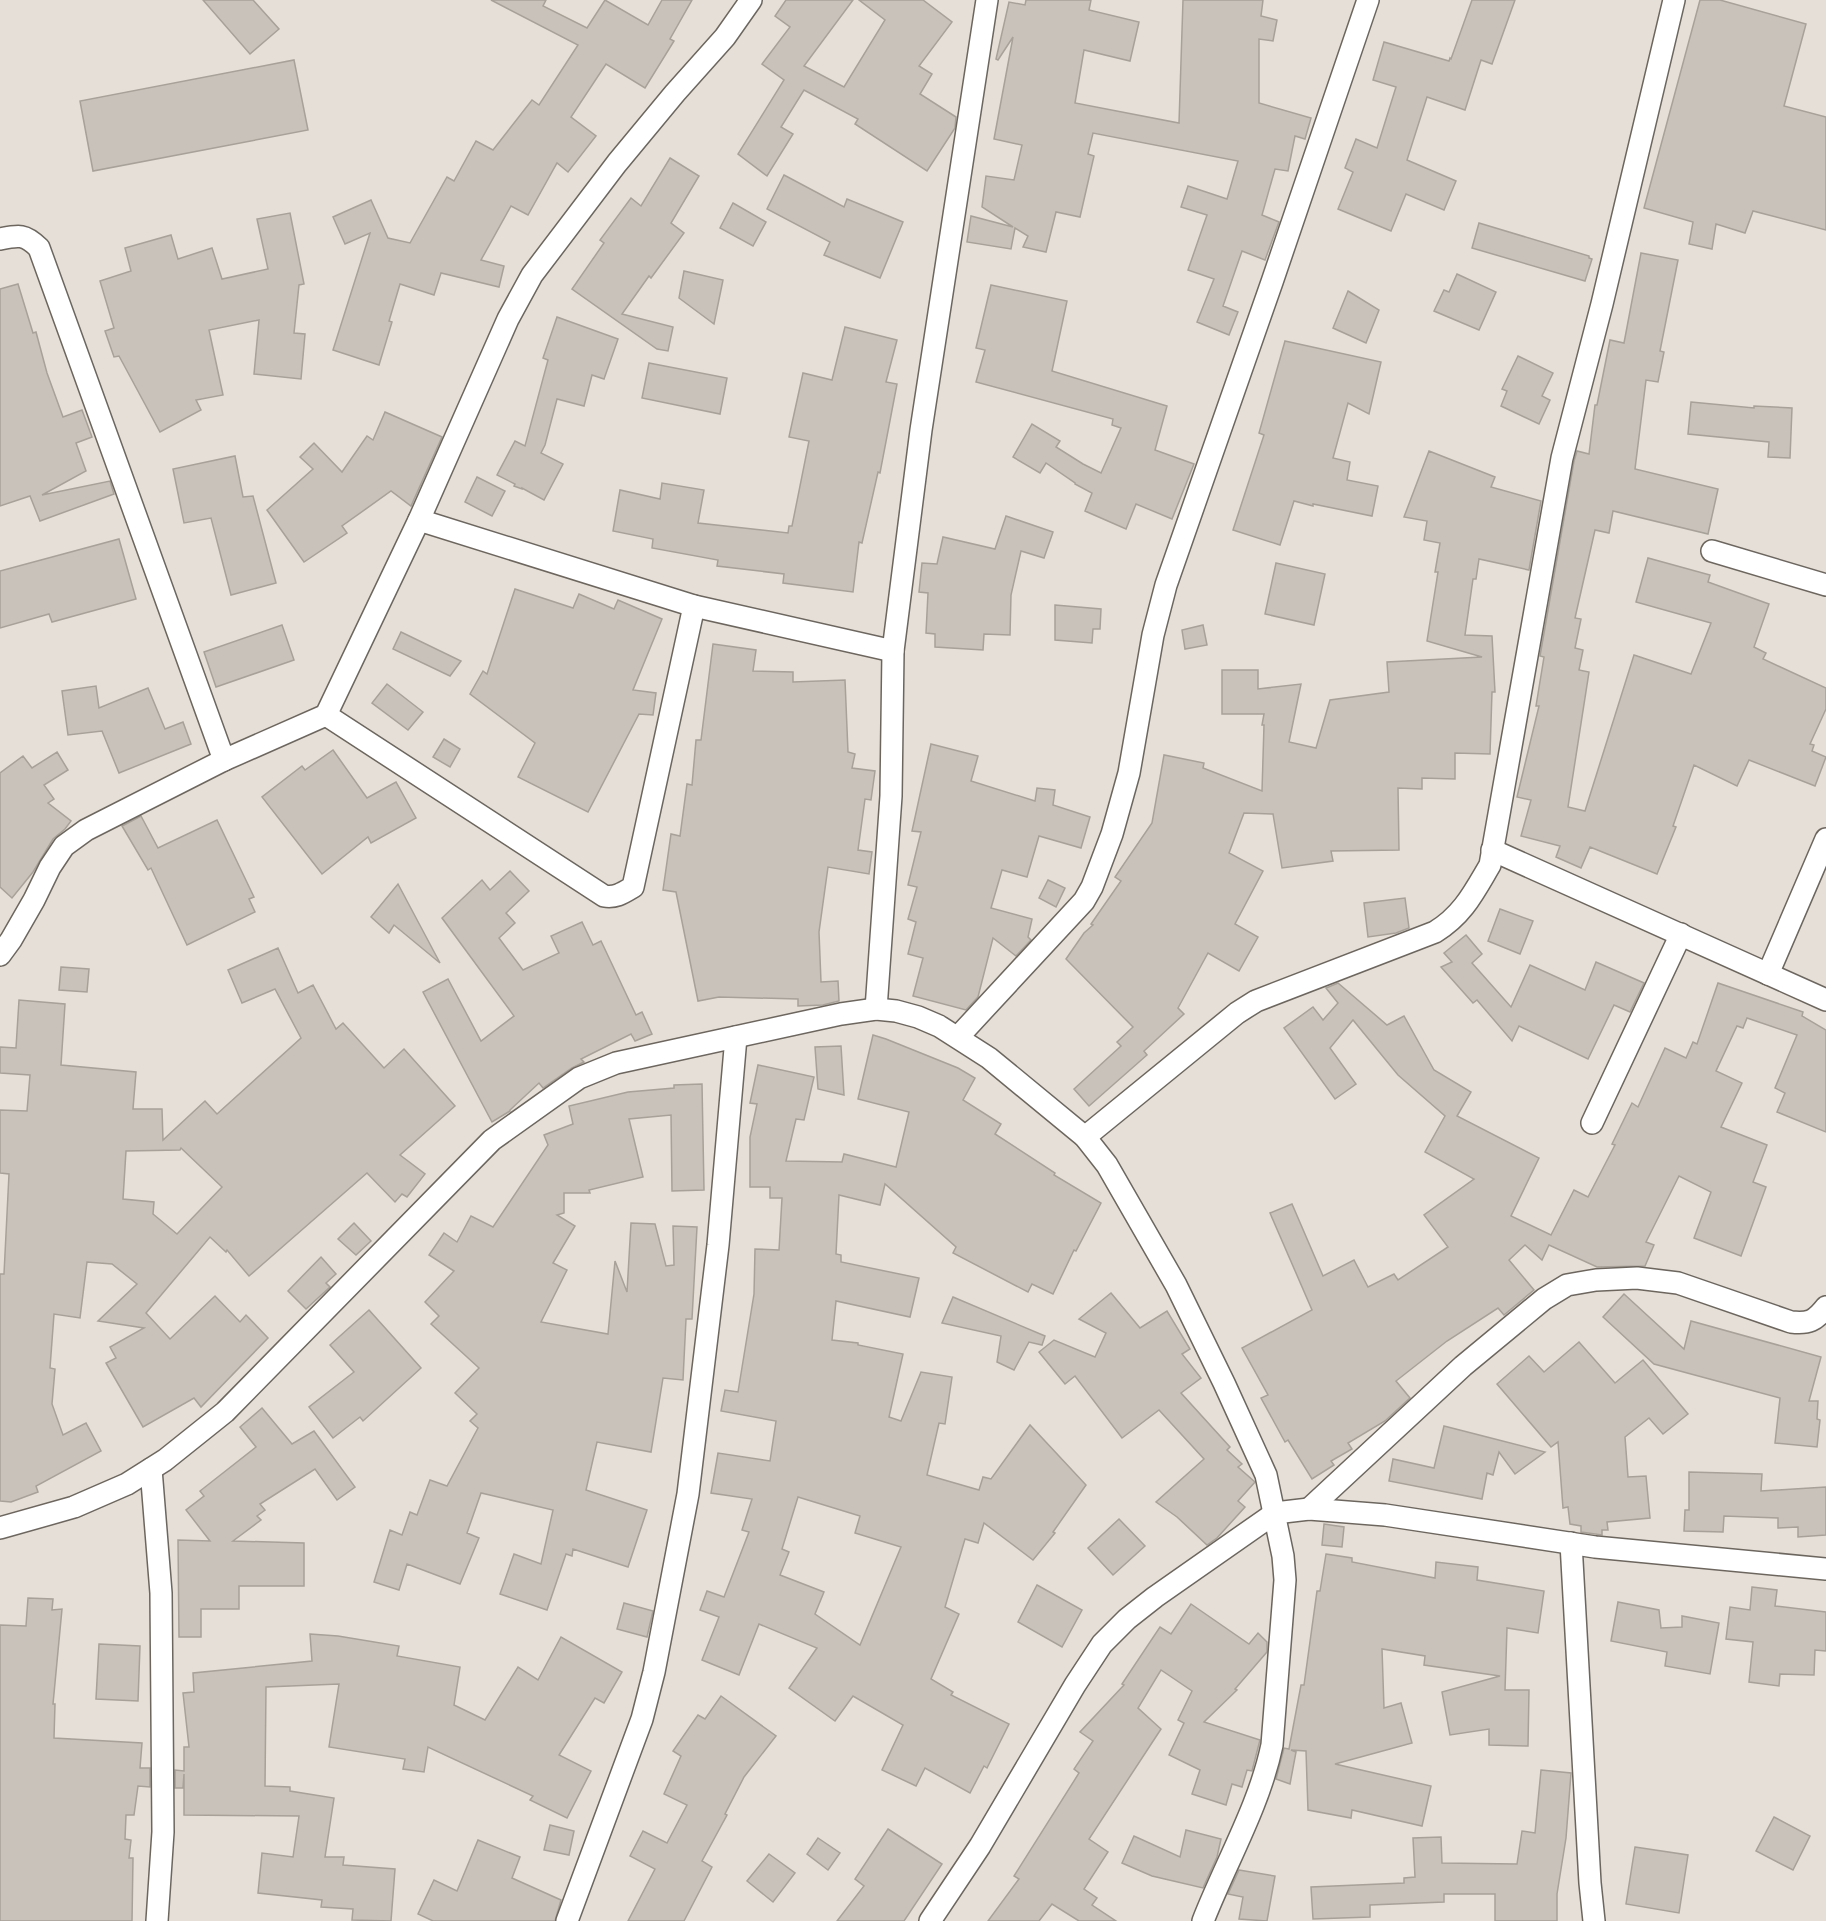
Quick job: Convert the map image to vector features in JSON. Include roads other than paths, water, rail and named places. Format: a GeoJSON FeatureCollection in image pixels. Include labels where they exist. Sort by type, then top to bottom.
{"type":"FeatureCollection","features":[{"type":"Feature","properties":{"kind":"street"},"geometry":{"type":"LineString","coordinates":[[0,955],[11,940],[50,867],[64,846],[86,830],[224,760],[326,715],[419,520],[508,319],[532,275],[617,163],[725,37],[751,0]]}},
{"type":"Feature","properties":{"kind":"street"},"geometry":{"type":"LineString","coordinates":[[876,1009],[891,796],[893,651],[921,430],[987,0]]}},
{"type":"Feature","properties":{"kind":"street"},"geometry":{"type":"LineString","coordinates":[[958,1037],[1084,901],[1092,887],[1112,834],[1129,772],[1153,635],[1166,585],[1368,0]]}},
{"type":"Feature","properties":{"kind":"street"},"geometry":{"type":"LineString","coordinates":[[1085,1137],[1237,1013],[1256,1001],[1435,932],[1449,924],[1466,906],[1490,865],[1562,458],[1602,304],[1674,0]]}},
{"type":"Feature","properties":{"kind":"street"},"geometry":{"type":"LineString","coordinates":[[0,239],[17,236],[30,239],[39,248],[224,760]]}},
{"type":"Feature","properties":{"kind":"street"},"geometry":{"type":"LineString","coordinates":[[419,520],[694,606],[893,651]]}},
{"type":"Feature","properties":{"kind":"street"},"geometry":{"type":"LineString","coordinates":[[1712,551],[1826,585]]}},
{"type":"Feature","properties":{"kind":"street"},"geometry":{"type":"LineString","coordinates":[[326,715],[603,896],[613,897],[633,887],[694,606]]}},
{"type":"Feature","properties":{"kind":"street"},"geometry":{"type":"LineString","coordinates":[[1768,974],[1826,839]]}},
{"type":"Feature","properties":{"kind":"street"},"geometry":{"type":"LineString","coordinates":[[1492,850],[1826,1000]]}},
{"type":"Feature","properties":{"kind":"street"},"geometry":{"type":"LineString","coordinates":[[1592,1123],[1680,934]]}},
{"type":"Feature","properties":{"kind":"street"},"geometry":{"type":"LineString","coordinates":[[0,1528],[74,1507],[127,1484],[165,1461],[225,1412],[492,1140],[579,1078],[616,1063],[841,1014],[876,1009],[918,1017],[958,1037],[989,1058],[1085,1137],[1107,1165],[1176,1285],[1266,1474],[1283,1556],[1285,1580],[1272,1745],[1254,1806],[1219,1880],[1203,1921]]}},
{"type":"Feature","properties":{"kind":"street"},"geometry":{"type":"LineString","coordinates":[[567,1921],[642,1719],[654,1672],[688,1494],[718,1245],[736,1037]]}},
{"type":"Feature","properties":{"kind":"street"},"geometry":{"type":"LineString","coordinates":[[1309,1509],[1463,1366],[1544,1299],[1567,1285],[1596,1280],[1637,1278],[1678,1283],[1791,1322],[1805,1323],[1818,1316],[1826,1307]]}},
{"type":"Feature","properties":{"kind":"street"},"geometry":{"type":"LineString","coordinates":[[151,1469],[161,1593],[163,1832],[157,1921]]}},
{"type":"Feature","properties":{"kind":"street"},"geometry":{"type":"LineString","coordinates":[[930,1921],[980,1845],[1102,1644],[1127,1619],[1155,1597],[1275,1513],[1309,1509],[1385,1515],[1595,1547],[1826,1569]]}},
{"type":"Feature","properties":{"kind":"street"},"geometry":{"type":"LineString","coordinates":[[1571,1543],[1589,1871],[1594,1921]]}}]}
